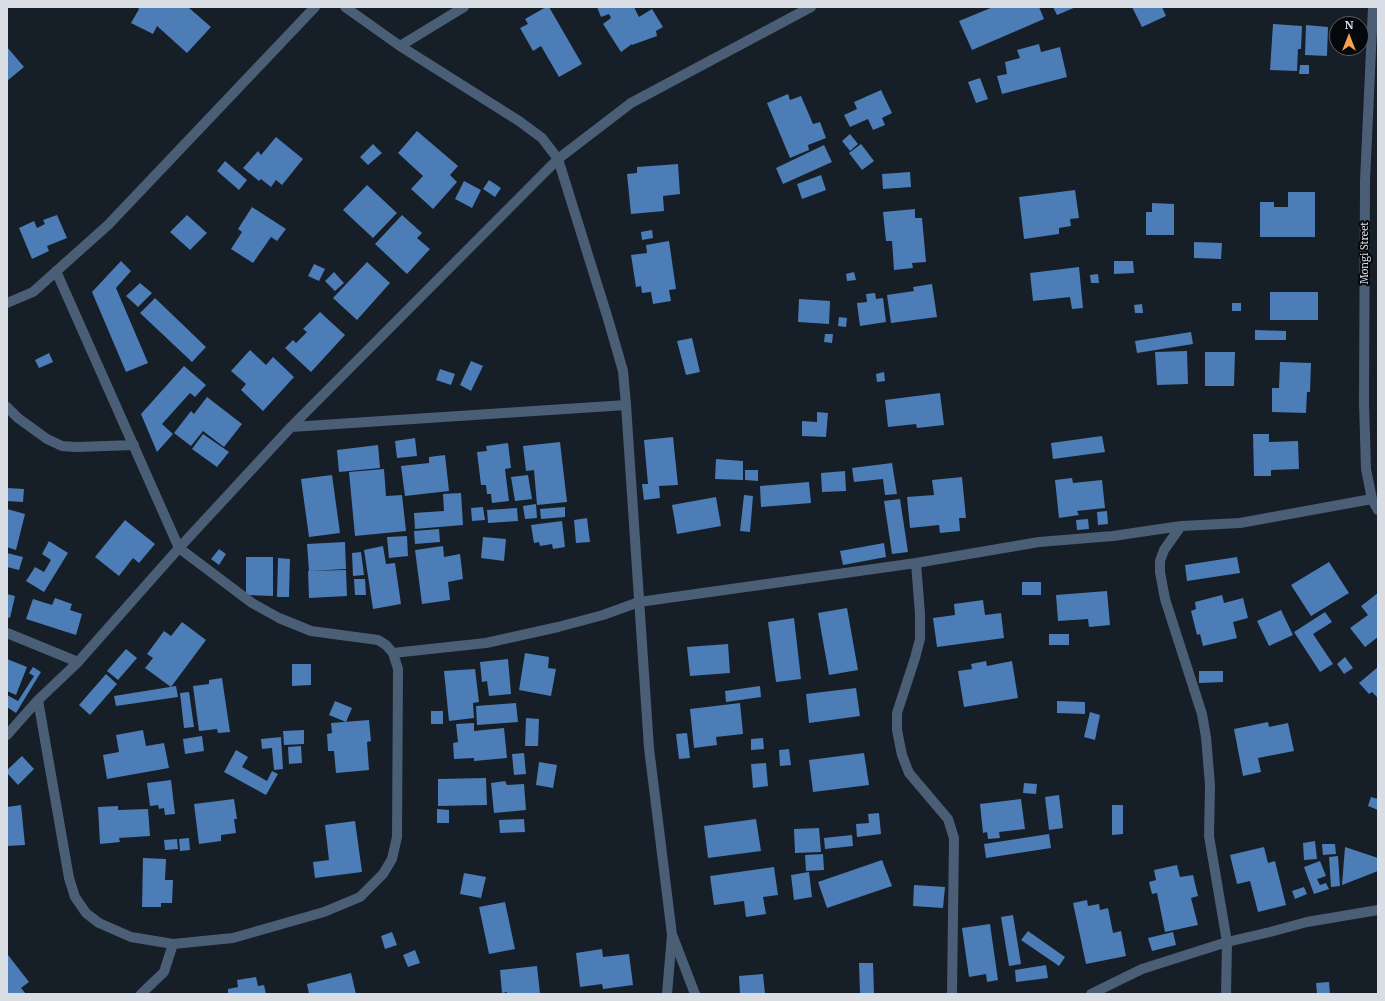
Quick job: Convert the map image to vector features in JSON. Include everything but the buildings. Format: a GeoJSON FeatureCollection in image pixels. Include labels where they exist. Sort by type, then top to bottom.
{"type":"FeatureCollection","features":[{"type":"Feature","properties":{"kind":"street"},"geometry":{"type":"LineString","coordinates":[[7,303],[32,292],[108,225],[315,7]]}},
{"type":"Feature","properties":{"kind":"street"},"geometry":{"type":"LineString","coordinates":[[345,7],[400,46],[519,121],[542,138],[558,160],[623,371],[649,748],[672,935],[666,994]]}},
{"type":"Feature","properties":{"kind":"street"},"geometry":{"type":"LineString","coordinates":[[400,46],[464,7]]}},
{"type":"Feature","properties":{"kind":"street"},"geometry":{"type":"LineString","coordinates":[[7,735],[38,700],[78,662],[179,548],[291,427],[558,160],[631,103],[811,7]]}},
{"type":"Feature","properties":{"kind":"street","name":"Mongi Street"},"geometry":{"type":"LineString","coordinates":[[1373,7],[1365,181],[1364,395],[1366,469],[1372,499],[1378,510]]}},
{"type":"Feature","properties":{"kind":"street"},"geometry":{"type":"LineString","coordinates":[[38,700],[69,878],[75,897],[86,913],[99,923],[131,937],[173,944],[233,938],[324,912],[360,897],[382,874],[392,859],[397,837],[398,669],[393,653],[386,645],[378,640],[311,631],[279,618],[252,603],[179,548],[56,271]]}},
{"type":"Feature","properties":{"kind":"street"},"geometry":{"type":"LineString","coordinates":[[291,427],[626,405]]}},
{"type":"Feature","properties":{"kind":"street"},"geometry":{"type":"LineString","coordinates":[[7,407],[18,418],[47,439],[62,446],[134,445]]}},
{"type":"Feature","properties":{"kind":"street"},"geometry":{"type":"LineString","coordinates":[[393,653],[486,643],[558,628],[603,615],[639,602],[916,563],[1039,542],[1112,536],[1181,526],[1240,523],[1372,499]]}},
{"type":"Feature","properties":{"kind":"street"},"geometry":{"type":"LineString","coordinates":[[1181,526],[1164,550],[1160,561],[1160,572],[1165,600],[1202,714],[1206,737],[1210,785],[1209,836],[1227,942],[1226,994]]}},
{"type":"Feature","properties":{"kind":"street"},"geometry":{"type":"LineString","coordinates":[[916,563],[920,614],[920,639],[916,658],[897,713],[897,730],[902,755],[909,772],[948,820],[954,838],[952,994]]}},
{"type":"Feature","properties":{"kind":"street"},"geometry":{"type":"LineString","coordinates":[[7,633],[78,662]]}},
{"type":"Feature","properties":{"kind":"street"},"geometry":{"type":"LineString","coordinates":[[1091,994],[1142,969],[1227,942],[1307,922],[1378,910]]}},
{"type":"Feature","properties":{"kind":"street"},"geometry":{"type":"LineString","coordinates":[[672,935],[695,994]]}},
{"type":"Feature","properties":{"kind":"street"},"geometry":{"type":"LineString","coordinates":[[141,994],[164,972],[173,944]]}}]}
